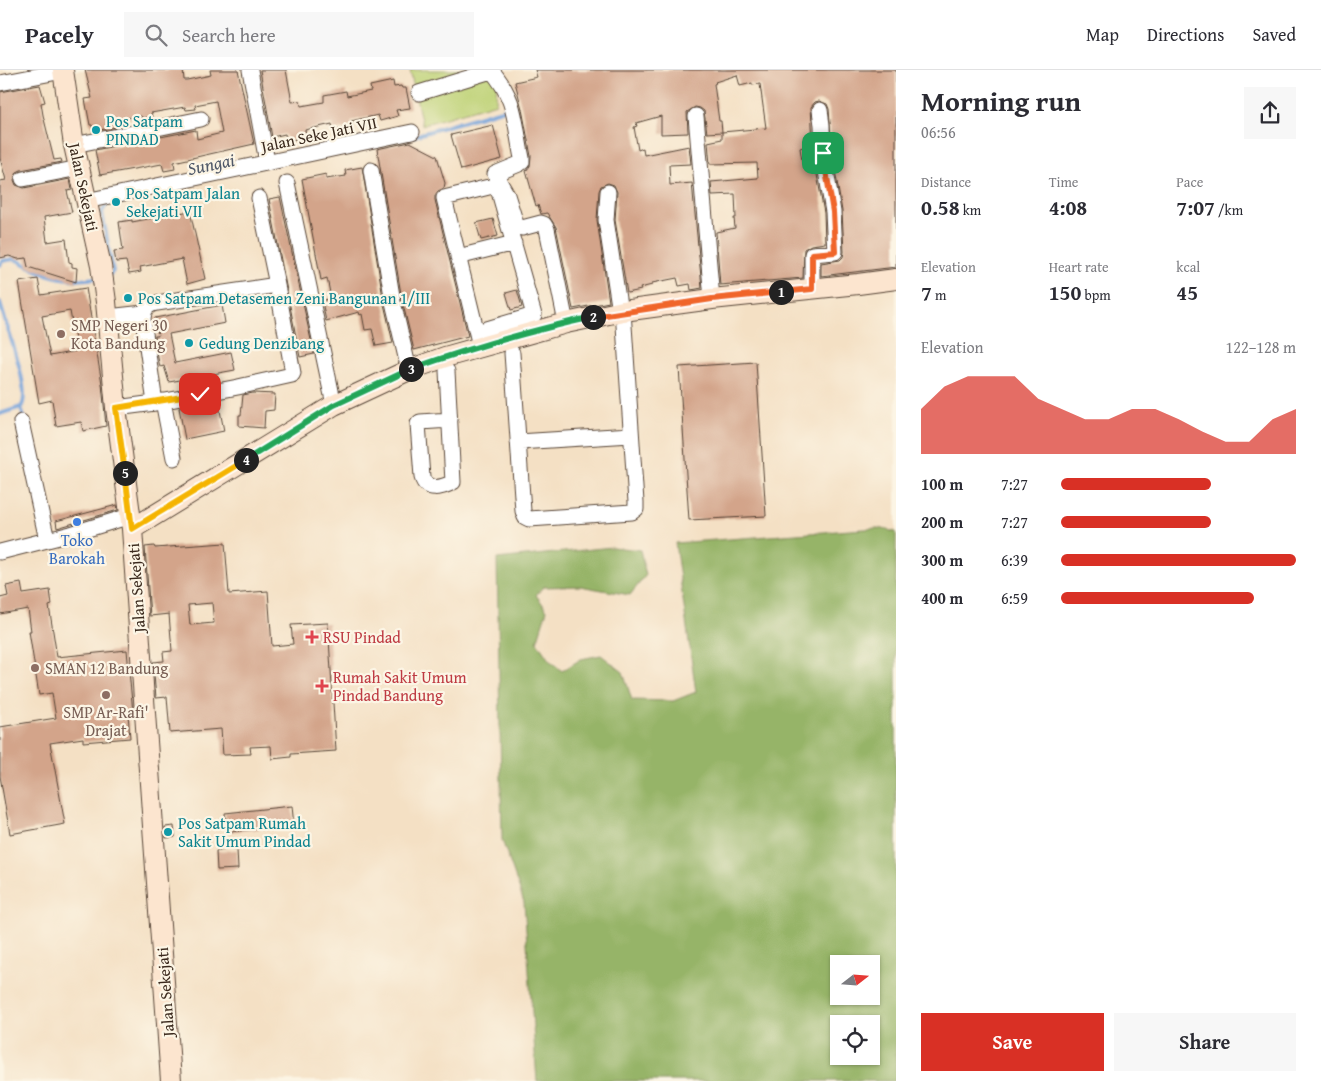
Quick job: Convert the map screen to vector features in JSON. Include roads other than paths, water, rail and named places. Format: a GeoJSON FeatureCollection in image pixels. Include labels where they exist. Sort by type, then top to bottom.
{"type":"FeatureCollection","features":[{"type":"Feature","properties":{"kind":"street"},"geometry":{"type":"LineString","coordinates":[[0,83],[63,70]]}},
{"type":"Feature","properties":{"kind":"street","name":"Jalan Sekejati"},"geometry":{"type":"LineString","coordinates":[[63,70],[74,145],[102,274],[116,408],[131,522],[171,1081]]}},
{"type":"Feature","properties":{"kind":"street"},"geometry":{"type":"LineString","coordinates":[[250,70],[267,162]]}},
{"type":"Feature","properties":{"kind":"street"},"geometry":{"type":"LineString","coordinates":[[419,92],[491,70],[506,91],[515,114],[522,158],[519,164],[495,174],[507,196],[517,227],[541,223],[547,229],[566,323]]}},
{"type":"Feature","properties":{"kind":"street"},"geometry":{"type":"LineString","coordinates":[[812,289],[812,254],[835,252],[833,212],[823,153],[820,110]]}},
{"type":"Feature","properties":{"kind":"street"},"geometry":{"type":"LineString","coordinates":[[696,116],[712,299]]}},
{"type":"Feature","properties":{"kind":"street"},"geometry":{"type":"LineString","coordinates":[[74,145],[201,120]]}},
{"type":"Feature","properties":{"kind":"street","name":"Jalan Seke Jati VII"},"geometry":{"type":"LineString","coordinates":[[86,201],[412,132]]}},
{"type":"Feature","properties":{"kind":"street"},"geometry":{"type":"LineString","coordinates":[[24,179],[79,168]]}},
{"type":"Feature","properties":{"kind":"street"},"geometry":{"type":"LineString","coordinates":[[371,170],[392,302],[409,370]]}},
{"type":"Feature","properties":{"kind":"street"},"geometry":{"type":"LineString","coordinates":[[287,182],[334,405]]}},
{"type":"Feature","properties":{"kind":"street"},"geometry":{"type":"LineString","coordinates":[[0,552],[131,522],[334,405],[534,315],[497,185],[444,198],[478,339]]}},
{"type":"Feature","properties":{"kind":"street"},"geometry":{"type":"LineString","coordinates":[[512,354],[523,511],[525,517],[529,519],[628,513],[636,509],[622,312],[606,220],[608,192]]}},
{"type":"Feature","properties":{"kind":"street"},"geometry":{"type":"LineString","coordinates":[[116,408],[238,388],[292,375],[277,285],[259,198]]}},
{"type":"Feature","properties":{"kind":"street"},"geometry":{"type":"LineString","coordinates":[[458,257],[514,243]]}},
{"type":"Feature","properties":{"kind":"street"},"geometry":{"type":"LineString","coordinates":[[478,339],[622,312],[712,299],[896,279]]}},
{"type":"Feature","properties":{"kind":"street"},"geometry":{"type":"LineString","coordinates":[[174,458],[159,402],[144,313],[146,307],[151,304],[277,285]]}},
{"type":"Feature","properties":{"kind":"street"},"geometry":{"type":"LineString","coordinates":[[108,317],[144,313]]}},
{"type":"Feature","properties":{"kind":"street"},"geometry":{"type":"LineString","coordinates":[[447,371],[450,420]]}},
{"type":"Feature","properties":{"kind":"street"},"geometry":{"type":"LineString","coordinates":[[21,422],[47,540]]}},
{"type":"Feature","properties":{"kind":"street"},"geometry":{"type":"LineString","coordinates":[[518,442],[631,435]]}},
{"type":"Feature","properties":{"kind":"waterway","name":"Sungai"},"geometry":{"type":"LineString","coordinates":[[414,136],[508,108]]}},
{"type":"Feature","properties":{"kind":"waterway","name":"Sungai"},"geometry":{"type":"LineString","coordinates":[[109,201],[102,212],[113,271],[110,274]]}},
{"type":"Feature","properties":{"kind":"waterway","name":"Sungai"},"geometry":{"type":"LineString","coordinates":[[0,265],[2,261],[15,259],[54,276],[73,279],[96,278]]}},
{"type":"Feature","properties":{"kind":"waterway","name":"Sungai"},"geometry":{"type":"LineString","coordinates":[[0,302],[21,373],[24,399],[21,407],[0,414]]}},
{"type":"Feature","properties":{"kind":"waterway"},"geometry":{"type":"LineString","coordinates":[[21,407],[24,419]]}},
{"type":"Feature","properties":{"kind":"place","name":"Pos Satpam PINDAD"},"geometry":{"type":"Point","coordinates":[96,130]}},
{"type":"Feature","properties":{"kind":"place","name":"Pos Satpam Jalan Sekejati VII"},"geometry":{"type":"Point","coordinates":[116,202]}},
{"type":"Feature","properties":{"kind":"place","name":"Pos Satpam Detasemen Zeni Bangunan 1/III"},"geometry":{"type":"Point","coordinates":[128,298]}},
{"type":"Feature","properties":{"kind":"place","name":"SMP Negeri 30 Kota Bandung"},"geometry":{"type":"Point","coordinates":[61,334]}},
{"type":"Feature","properties":{"kind":"place","name":"Gedung Denzibang"},"geometry":{"type":"Point","coordinates":[189,343]}},
{"type":"Feature","properties":{"kind":"place","name":"Toko Barokah"},"geometry":{"type":"Point","coordinates":[77,522]}},
{"type":"Feature","properties":{"kind":"place","name":"RSU Pindad"},"geometry":{"type":"Point","coordinates":[312,637]}},
{"type":"Feature","properties":{"kind":"place","name":"SMAN 12 Bandung"},"geometry":{"type":"Point","coordinates":[35,668]}},
{"type":"Feature","properties":{"kind":"place","name":"Rumah Sakit Umum Pindad Bandung"},"geometry":{"type":"Point","coordinates":[322,686]}},
{"type":"Feature","properties":{"kind":"place","name":"SMP Ar-Rafi' Drajat"},"geometry":{"type":"Point","coordinates":[106,695]}},
{"type":"Feature","properties":{"kind":"place","name":"Pos Satpam Rumah Sakit Umum Pindad"},"geometry":{"type":"Point","coordinates":[168,832]}}]}
